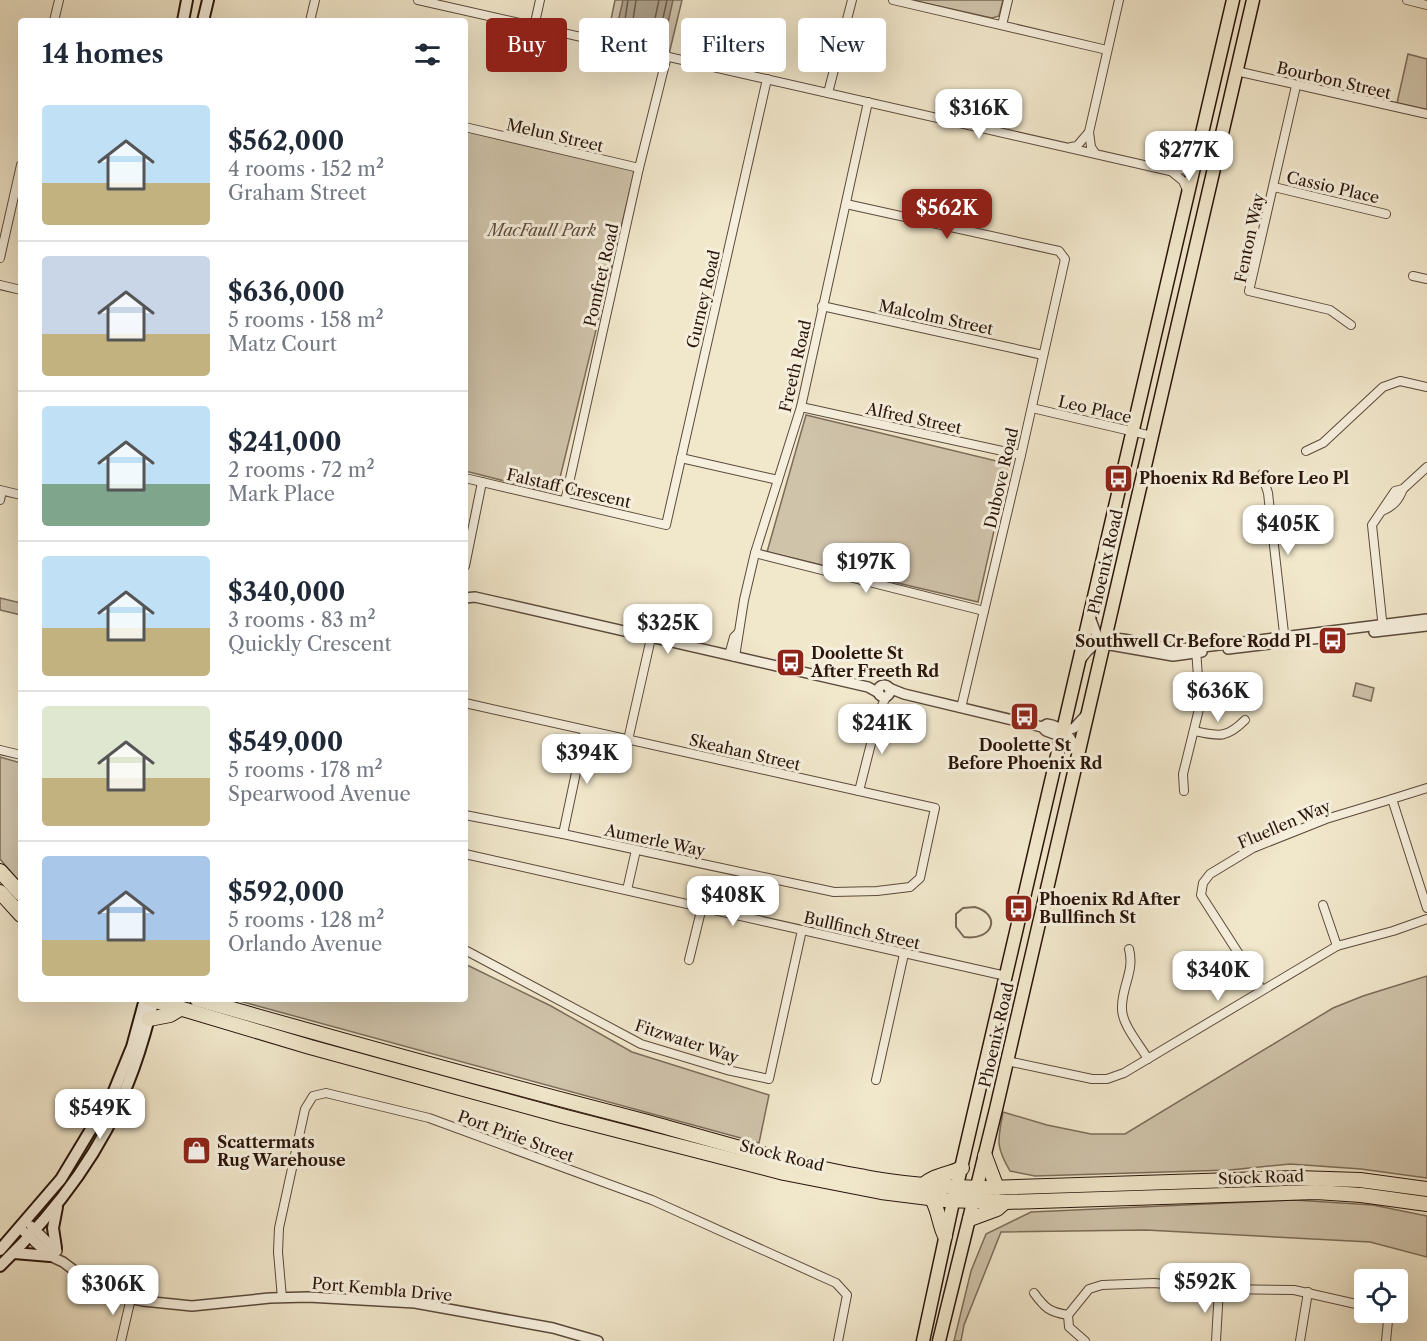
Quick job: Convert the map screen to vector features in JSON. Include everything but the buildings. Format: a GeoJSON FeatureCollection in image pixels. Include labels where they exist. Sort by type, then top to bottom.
{"type":"FeatureCollection","features":[{"type":"Feature","properties":{"kind":"highway"},"geometry":{"type":"LineString","coordinates":[[0,871],[18,891]]}},
{"type":"Feature","properties":{"kind":"highway"},"geometry":{"type":"LineString","coordinates":[[0,892],[18,912]]}},
{"type":"Feature","properties":{"kind":"highway","name":"Stock Road"},"geometry":{"type":"LineString","coordinates":[[159,1002],[562,1116],[784,1173],[852,1188],[932,1199],[955,1194]]}},
{"type":"Feature","properties":{"kind":"highway","name":"Stock Road"},"geometry":{"type":"LineString","coordinates":[[207,1002],[334,1039],[823,1168],[886,1181],[923,1185],[955,1194],[975,1195],[1006,1202],[1291,1192],[1361,1194],[1427,1204]]}},
{"type":"Feature","properties":{"kind":"highway"},"geometry":{"type":"LineString","coordinates":[[149,1019],[170,1015],[180,1009]]}},
{"type":"Feature","properties":{"kind":"highway"},"geometry":{"type":"LineString","coordinates":[[985,1156],[997,1188]]}},
{"type":"Feature","properties":{"kind":"highway"},"geometry":{"type":"LineString","coordinates":[[923,1185],[932,1178],[962,1168]]}},
{"type":"Feature","properties":{"kind":"highway","name":"Stock Road"},"geometry":{"type":"LineString","coordinates":[[975,1195],[997,1188],[1297,1178],[1360,1180],[1427,1190]]}},
{"type":"Feature","properties":{"kind":"highway"},"geometry":{"type":"LineString","coordinates":[[932,1199],[945,1236]]}},
{"type":"Feature","properties":{"kind":"highway"},"geometry":{"type":"LineString","coordinates":[[970,1220],[997,1209],[1006,1202]]}},
{"type":"Feature","properties":{"kind":"main road"},"geometry":{"type":"LineString","coordinates":[[184,18],[187,0]]}},
{"type":"Feature","properties":{"kind":"main road"},"geometry":{"type":"LineString","coordinates":[[204,18],[208,0]]}},
{"type":"Feature","properties":{"kind":"main road","name":"Phoenix Road"},"geometry":{"type":"LineString","coordinates":[[923,1341],[945,1236],[1233,0]]}},
{"type":"Feature","properties":{"kind":"main road","name":"Phoenix Road"},"geometry":{"type":"LineString","coordinates":[[939,1341],[985,1156],[1253,0]]}},
{"type":"Feature","properties":{"kind":"main road"},"geometry":{"type":"LineString","coordinates":[[0,1250],[61,1179],[114,1091],[149,1002]]}},
{"type":"Feature","properties":{"kind":"main road"},"geometry":{"type":"LineString","coordinates":[[0,1266],[33,1234],[58,1204],[90,1158],[123,1095],[149,1019],[150,1002]]}},
{"type":"Feature","properties":{"kind":"main road"},"geometry":{"type":"LineString","coordinates":[[14,1253],[53,1252],[53,1227],[58,1204]]}},
{"type":"Feature","properties":{"kind":"street"},"geometry":{"type":"LineString","coordinates":[[55,18],[59,0]]}},
{"type":"Feature","properties":{"kind":"street"},"geometry":{"type":"LineString","coordinates":[[311,18],[315,0]]}},
{"type":"Feature","properties":{"kind":"street"},"geometry":{"type":"LineString","coordinates":[[418,0],[498,18]]}},
{"type":"Feature","properties":{"kind":"street"},"geometry":{"type":"LineString","coordinates":[[536,18],[540,0]]}},
{"type":"Feature","properties":{"kind":"street"},"geometry":{"type":"LineString","coordinates":[[828,93],[852,0]]}},
{"type":"Feature","properties":{"kind":"street"},"geometry":{"type":"LineString","coordinates":[[893,0],[1107,50]]}},
{"type":"Feature","properties":{"kind":"street"},"geometry":{"type":"LineString","coordinates":[[1002,25],[1008,0]]}},
{"type":"Feature","properties":{"kind":"street"},"geometry":{"type":"LineString","coordinates":[[1095,153],[1091,147],[1089,132],[1119,0]]}},
{"type":"Feature","properties":{"kind":"street"},"geometry":{"type":"LineString","coordinates":[[1407,0],[1427,5]]}},
{"type":"Feature","properties":{"kind":"street"},"geometry":{"type":"LineString","coordinates":[[669,56],[1170,171],[1186,170],[1196,161]]}},
{"type":"Feature","properties":{"kind":"street","name":"Bourbon Street"},"geometry":{"type":"LineString","coordinates":[[1236,71],[1427,114]]}},
{"type":"Feature","properties":{"kind":"street","name":"Pomfret Road"},"geometry":{"type":"LineString","coordinates":[[565,501],[639,168],[663,72]]}},
{"type":"Feature","properties":{"kind":"street","name":"Gurney Road"},"geometry":{"type":"LineString","coordinates":[[666,525],[766,79]]}},
{"type":"Feature","properties":{"kind":"street","name":"Fenton Way"},"geometry":{"type":"LineString","coordinates":[[1296,86],[1250,291],[1330,310],[1351,325]]}},
{"type":"Feature","properties":{"kind":"street","name":"Freeth Road"},"geometry":{"type":"LineString","coordinates":[[732,656],[734,637],[738,633],[755,553],[801,407],[868,102]]}},
{"type":"Feature","properties":{"kind":"street","name":"Melun Street"},"geometry":{"type":"LineString","coordinates":[[468,129],[639,168]]}},
{"type":"Feature","properties":{"kind":"street"},"geometry":{"type":"LineString","coordinates":[[1069,147],[1077,146],[1089,132]]}},
{"type":"Feature","properties":{"kind":"street"},"geometry":{"type":"LineString","coordinates":[[1170,171],[1183,181],[1188,192]]}},
{"type":"Feature","properties":{"kind":"street"},"geometry":{"type":"LineString","coordinates":[[0,258],[4,225],[18,176]]}},
{"type":"Feature","properties":{"kind":"street","name":"Cassio Place"},"geometry":{"type":"LineString","coordinates":[[1274,187],[1386,214]]}},
{"type":"Feature","properties":{"kind":"street","name":"Dubove Road"},"geometry":{"type":"LineString","coordinates":[[846,204],[1059,251],[1065,259],[961,708]]}},
{"type":"Feature","properties":{"kind":"street"},"geometry":{"type":"LineString","coordinates":[[1413,276],[1427,279]]}},
{"type":"Feature","properties":{"kind":"street"},"geometry":{"type":"LineString","coordinates":[[0,285],[18,289]]}},
{"type":"Feature","properties":{"kind":"street","name":"Malcolm Street"},"geometry":{"type":"LineString","coordinates":[[822,306],[1043,355]]}},
{"type":"Feature","properties":{"kind":"street"},"geometry":{"type":"LineString","coordinates":[[1306,451],[1323,443],[1383,387],[1400,381],[1427,387]]}},
{"type":"Feature","properties":{"kind":"street","name":"Alfred Street"},"geometry":{"type":"LineString","coordinates":[[801,407],[1021,455]]}},
{"type":"Feature","properties":{"kind":"street","name":"Leo Place"},"geometry":{"type":"LineString","coordinates":[[1032,408],[1152,436]]}},
{"type":"Feature","properties":{"kind":"street"},"geometry":{"type":"LineString","coordinates":[[681,458],[778,480]]}},
{"type":"Feature","properties":{"kind":"street"},"geometry":{"type":"LineString","coordinates":[[1383,627],[1372,525],[1383,511],[1392,507],[1399,500],[1403,489],[1427,467]]}},
{"type":"Feature","properties":{"kind":"street"},"geometry":{"type":"LineString","coordinates":[[1262,474],[1268,493],[1285,639]]}},
{"type":"Feature","properties":{"kind":"street","name":"Falstaff Crescent"},"geometry":{"type":"LineString","coordinates":[[468,479],[666,525]]}},
{"type":"Feature","properties":{"kind":"street"},"geometry":{"type":"LineString","coordinates":[[468,551],[482,482]]}},
{"type":"Feature","properties":{"kind":"street"},"geometry":{"type":"LineString","coordinates":[[0,500],[1,490],[18,494]]}},
{"type":"Feature","properties":{"kind":"street"},"geometry":{"type":"LineString","coordinates":[[755,553],[984,610]]}},
{"type":"Feature","properties":{"kind":"street"},"geometry":{"type":"LineString","coordinates":[[470,598],[884,692],[904,694],[1042,727],[1054,734],[1074,728],[1087,714]]}},
{"type":"Feature","properties":{"kind":"street"},"geometry":{"type":"LineString","coordinates":[[1090,617],[1097,636],[1103,641]]}},
{"type":"Feature","properties":{"kind":"street"},"geometry":{"type":"LineString","coordinates":[[1079,661],[1095,642],[1113,638],[1164,648],[1196,650],[1383,627],[1427,619]]}},
{"type":"Feature","properties":{"kind":"street"},"geometry":{"type":"LineString","coordinates":[[1383,627],[1427,626]]}},
{"type":"Feature","properties":{"kind":"street"},"geometry":{"type":"LineString","coordinates":[[628,740],[651,638]]}},
{"type":"Feature","properties":{"kind":"street"},"geometry":{"type":"LineString","coordinates":[[1184,791],[1183,774],[1200,705],[1196,650]]}},
{"type":"Feature","properties":{"kind":"street"},"geometry":{"type":"LineString","coordinates":[[859,791],[884,692]]}},
{"type":"Feature","properties":{"kind":"street","name":"Skeahan Street"},"geometry":{"type":"LineString","coordinates":[[468,705],[935,808],[920,878],[910,887]]}},
{"type":"Feature","properties":{"kind":"street"},"geometry":{"type":"LineString","coordinates":[[1194,731],[1227,735],[1245,720]]}},
{"type":"Feature","properties":{"kind":"street"},"geometry":{"type":"LineString","coordinates":[[563,834],[585,730]]}},
{"type":"Feature","properties":{"kind":"street"},"geometry":{"type":"LineString","coordinates":[[1063,732],[1071,738],[1078,754]]}},
{"type":"Feature","properties":{"kind":"street"},"geometry":{"type":"LineString","coordinates":[[0,750],[18,754]]}},
{"type":"Feature","properties":{"kind":"street","name":"Fluellen Way"},"geometry":{"type":"LineString","coordinates":[[1262,990],[1201,895],[1203,883],[1210,874],[1254,848],[1326,819],[1427,788]]}},
{"type":"Feature","properties":{"kind":"street"},"geometry":{"type":"LineString","coordinates":[[1392,799],[1427,908]]}},
{"type":"Feature","properties":{"kind":"street","name":"Aumerle Way"},"geometry":{"type":"LineString","coordinates":[[468,816],[834,892],[877,891],[910,887]]}},
{"type":"Feature","properties":{"kind":"street"},"geometry":{"type":"LineString","coordinates":[[627,890],[636,850]]}},
{"type":"Feature","properties":{"kind":"street","name":"Bullfinch Street"},"geometry":{"type":"LineString","coordinates":[[468,855],[1006,976]]}},
{"type":"Feature","properties":{"kind":"street"},"geometry":{"type":"LineString","coordinates":[[1323,905],[1337,946]]}},
{"type":"Feature","properties":{"kind":"street"},"geometry":{"type":"LineString","coordinates":[[689,960],[702,907]]}},
{"type":"Feature","properties":{"kind":"street"},"geometry":{"type":"LineString","coordinates":[[1007,1061],[1092,1079],[1124,1073],[1337,946],[1427,919]]}},
{"type":"Feature","properties":{"kind":"street","name":"Fitzwater Way"},"geometry":{"type":"LineString","coordinates":[[468,952],[641,1044],[727,1070],[769,1079],[802,930]]}},
{"type":"Feature","properties":{"kind":"street"},"geometry":{"type":"LineString","coordinates":[[1129,949],[1132,961],[1122,1009],[1126,1023],[1148,1059]]}},
{"type":"Feature","properties":{"kind":"street"},"geometry":{"type":"LineString","coordinates":[[876,1080],[904,954]]}},
{"type":"Feature","properties":{"kind":"street","name":"Port Pirie Street"},"geometry":{"type":"LineString","coordinates":[[282,1298],[278,1252],[283,1206],[305,1109],[313,1096],[326,1093],[429,1118],[652,1200],[836,1283],[848,1295],[838,1341]]}},
{"type":"Feature","properties":{"kind":"street","name":"Port Kembla Drive"},"geometry":{"type":"LineString","coordinates":[[23,1225],[63,1262],[87,1280],[131,1298],[192,1306],[282,1298],[335,1297],[415,1303],[553,1328],[598,1341]]}},
{"type":"Feature","properties":{"kind":"street"},"geometry":{"type":"LineString","coordinates":[[1085,1341],[1070,1327],[1068,1315],[1089,1289],[1102,1285],[1154,1283],[1219,1289],[1294,1290],[1354,1303]]}},
{"type":"Feature","properties":{"kind":"street"},"geometry":{"type":"LineString","coordinates":[[1216,1341],[1219,1289]]}},
{"type":"Feature","properties":{"kind":"street"},"geometry":{"type":"LineString","coordinates":[[1300,1341],[1308,1292]]}},
{"type":"Feature","properties":{"kind":"street"},"geometry":{"type":"LineString","coordinates":[[1034,1293],[1051,1312],[1068,1315]]}},
{"type":"Feature","properties":{"kind":"street"},"geometry":{"type":"LineString","coordinates":[[121,1341],[131,1298]]}},
{"type":"Feature","properties":{"kind":"street"},"geometry":{"type":"LineString","coordinates":[[1386,1341],[1388,1323]]}},
{"type":"Feature","properties":{"kind":"green space"},"geometry":{"type":"Polygon","coordinates":[[[615,0],[682,0],[669,54],[669,18],[611,18],[615,0]]]}},
{"type":"Feature","properties":{"kind":"green space"},"geometry":{"type":"Polygon","coordinates":[[[911,0],[1003,0],[999,16],[992,18],[911,0]]]}},
{"type":"Feature","properties":{"kind":"green space"},"geometry":{"type":"Polygon","coordinates":[[[1408,54],[1427,59],[1427,110],[1397,103],[1408,54]]]}},
{"type":"Feature","properties":{"kind":"green space","name":"MacFaull Park"},"geometry":{"type":"Polygon","coordinates":[[[468,132],[635,170],[556,494],[468,472],[468,132]]]}},
{"type":"Feature","properties":{"kind":"green space"},"geometry":{"type":"Polygon","coordinates":[[[806,415],[1009,464],[978,602],[767,552],[806,415]]]}},
{"type":"Feature","properties":{"kind":"green space"},"geometry":{"type":"Polygon","coordinates":[[[0,598],[18,602],[18,614],[0,610],[0,598]]]}},
{"type":"Feature","properties":{"kind":"green space"},"geometry":{"type":"Polygon","coordinates":[[[1356,683],[1374,688],[1371,701],[1353,696],[1356,683]]]}},
{"type":"Feature","properties":{"kind":"green space"},"geometry":{"type":"Polygon","coordinates":[[[0,757],[18,762],[18,880],[0,859],[0,757]]]}},
{"type":"Feature","properties":{"kind":"green space"},"geometry":{"type":"Polygon","coordinates":[[[468,965],[551,1006],[632,1052],[769,1095],[759,1143],[243,1002],[468,1002],[468,965]]]}},
{"type":"Feature","properties":{"kind":"green space"},"geometry":{"type":"Polygon","coordinates":[[[1427,976],[1427,1178],[1361,1169],[1290,1164],[1230,1170],[1035,1176],[1010,1171],[1002,1155],[999,1137],[1003,1112],[1047,1125],[1091,1134],[1125,1134],[1333,1008],[1427,976]]]}},
{"type":"Feature","properties":{"kind":"green space"},"geometry":{"type":"Polygon","coordinates":[[[1294,1200],[1373,1205],[1427,1216],[1427,1257],[1370,1242],[1146,1230],[1001,1232],[964,1325],[961,1341],[954,1341],[971,1271],[986,1234],[1031,1212],[1294,1200]]]}},
{"type":"Feature","properties":{"kind":"water"},"geometry":{"type":"Polygon","coordinates":[[[623,0],[673,0],[669,18],[619,18],[623,0]]]}},
{"type":"Feature","properties":{"kind":"waterway"},"geometry":{"type":"LineString","coordinates":[[975,907],[989,916],[990,926],[982,935],[964,937],[956,927],[956,914],[963,908],[975,907]]}},
{"type":"Feature","properties":{"kind":"place","name":"Phoenix Rd Before Leo Pl"},"geometry":{"type":"Point","coordinates":[1118,478]}},
{"type":"Feature","properties":{"kind":"place","name":"Southwell Cr Before Rodd Pl"},"geometry":{"type":"Point","coordinates":[1332,641]}},
{"type":"Feature","properties":{"kind":"place","name":"Doolette St After Freeth Rd"},"geometry":{"type":"Point","coordinates":[790,662]}},
{"type":"Feature","properties":{"kind":"place","name":"Doolette St Before Phoenix Rd"},"geometry":{"type":"Point","coordinates":[1025,717]}},
{"type":"Feature","properties":{"kind":"place","name":"Phoenix Rd After Bullfinch St"},"geometry":{"type":"Point","coordinates":[1018,908]}},
{"type":"Feature","properties":{"kind":"place","name":"Scattermats Rug Warehouse"},"geometry":{"type":"Point","coordinates":[196,1151]}}]}
